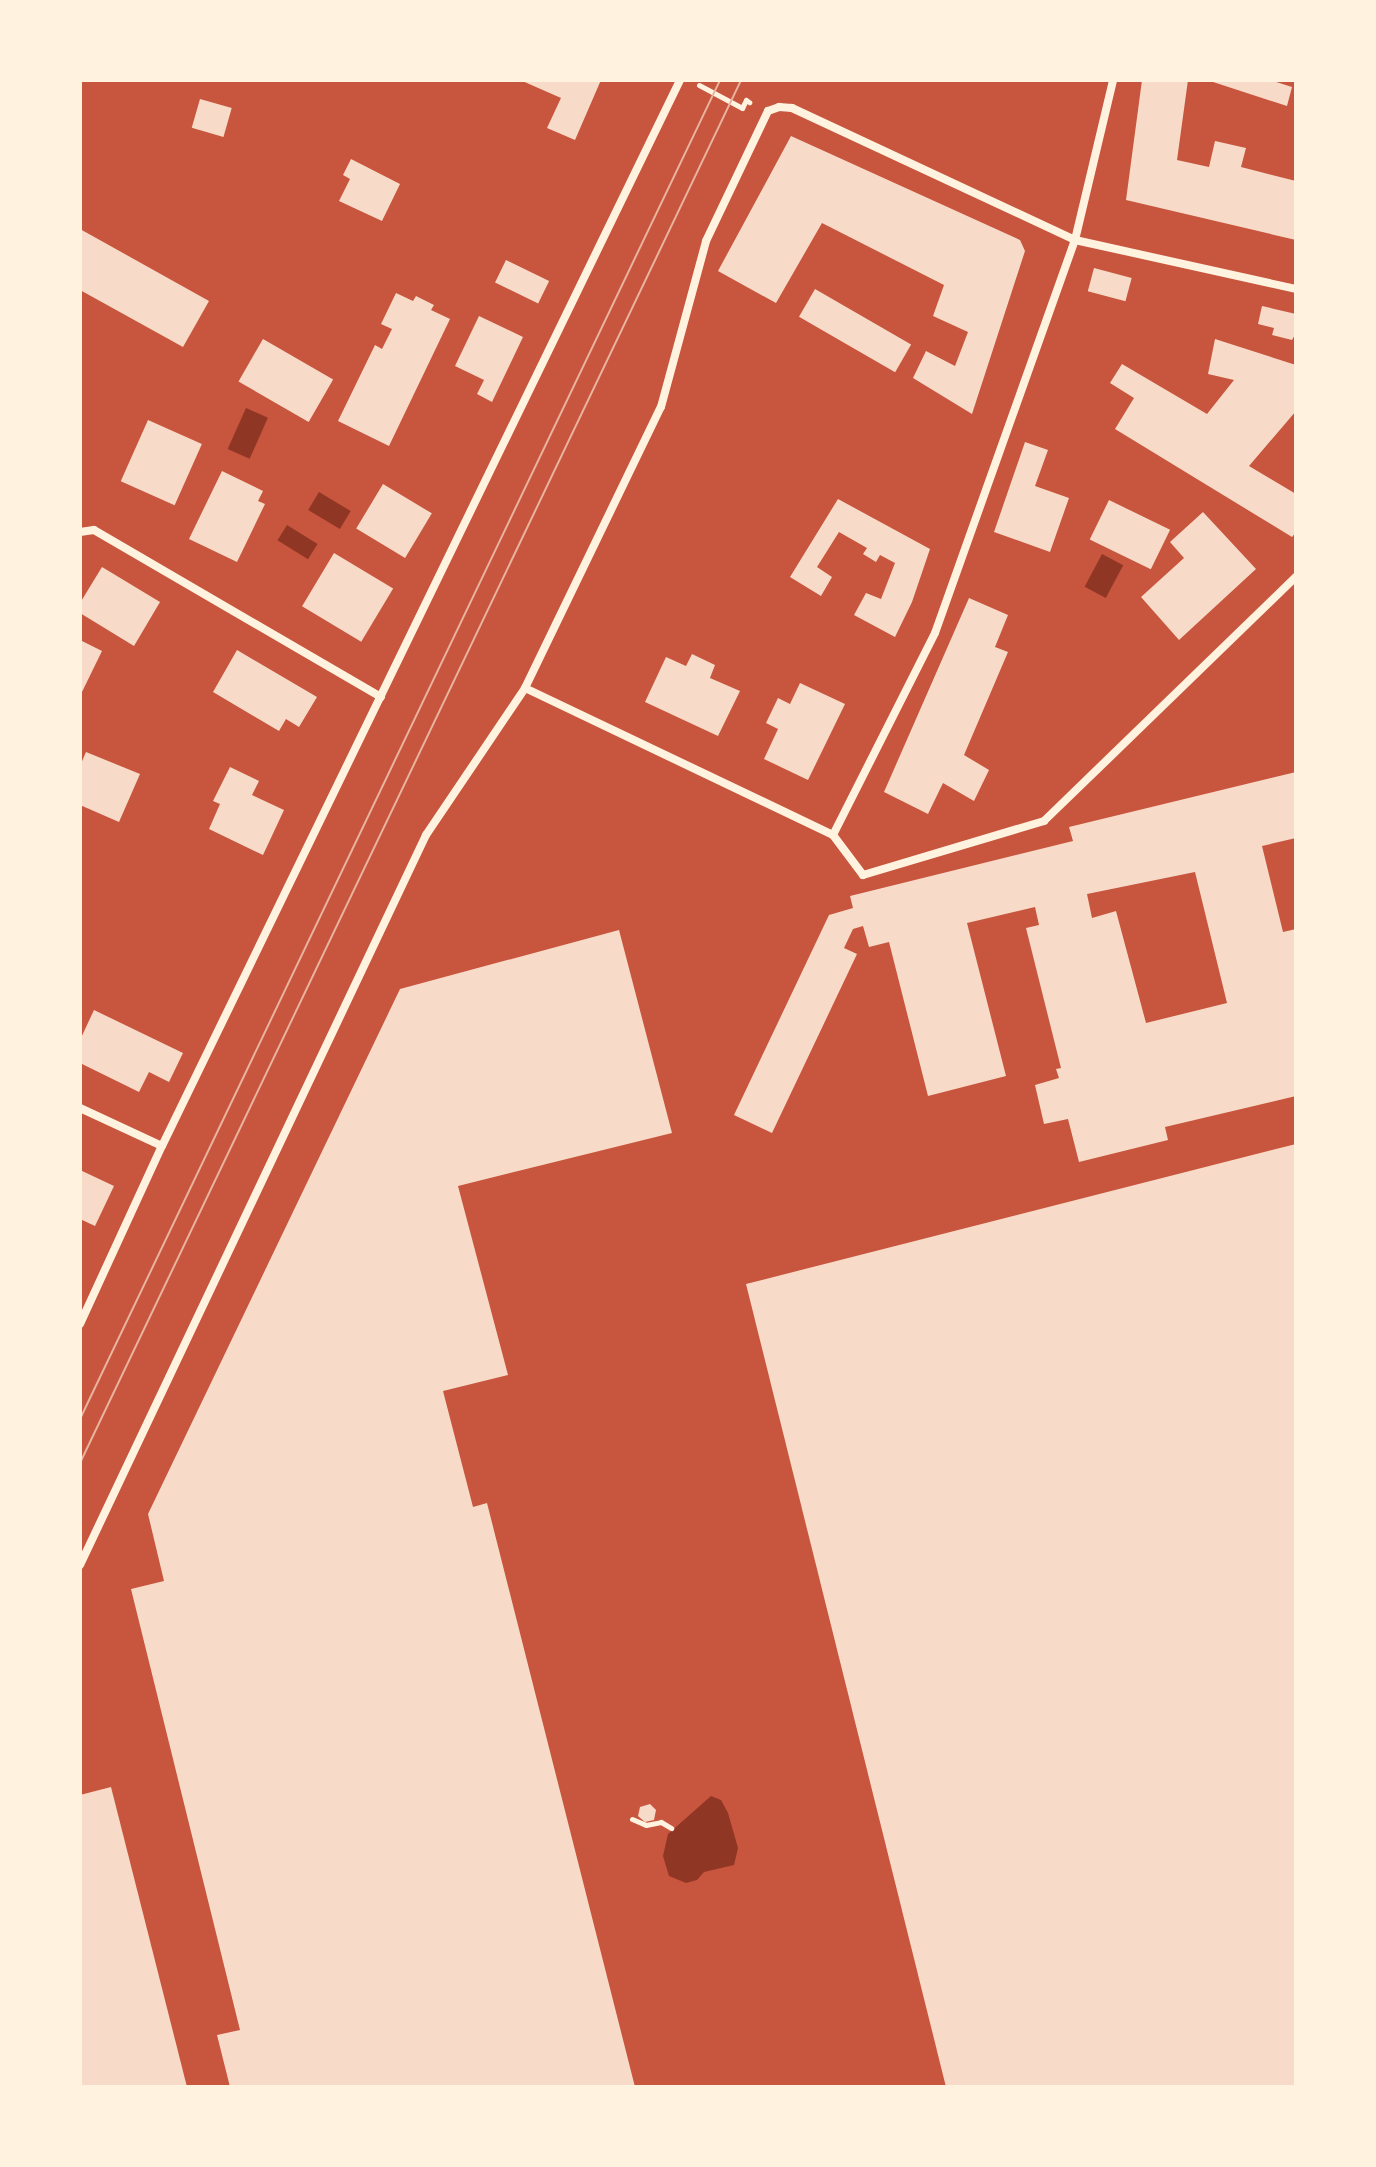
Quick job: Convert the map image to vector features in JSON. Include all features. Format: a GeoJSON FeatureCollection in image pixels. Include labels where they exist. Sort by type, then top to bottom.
{"type":"FeatureCollection","features":[{"type":"Feature","properties":{"kind":"street"},"geometry":{"type":"LineString","coordinates":[[80,1324],[162,1146],[680,80]]}},
{"type":"Feature","properties":{"kind":"street"},"geometry":{"type":"LineString","coordinates":[[833,835],[935,633],[1075,240],[1113,80]]}},
{"type":"Feature","properties":{"kind":"street"},"geometry":{"type":"LineString","coordinates":[[80,1565],[426,835],[525,688],[661,407],[706,241],[768,111],[779,107],[792,108],[1075,240],[1296,289]]}},
{"type":"Feature","properties":{"kind":"street"},"geometry":{"type":"LineString","coordinates":[[80,532],[94,530],[381,697]]}},
{"type":"Feature","properties":{"kind":"street"},"geometry":{"type":"LineString","coordinates":[[525,688],[833,835],[863,875],[1044,821],[1296,577]]}},
{"type":"Feature","properties":{"kind":"street"},"geometry":{"type":"LineString","coordinates":[[80,1108],[162,1146]]}},
{"type":"Feature","properties":{"kind":"path"},"geometry":{"type":"LineString","coordinates":[[700,80],[698,85],[742,108],[746,100],[768,111]]}},
{"type":"Feature","properties":{"kind":"path"},"geometry":{"type":"LineString","coordinates":[[632,1819],[646,1825],[661,1822],[671,1828]]}},
{"type":"Feature","properties":{"kind":"shaded area"},"geometry":{"type":"Polygon","coordinates":[[[246,408],[268,418],[250,459],[228,449],[246,408]]]}},
{"type":"Feature","properties":{"kind":"shaded area"},"geometry":{"type":"Polygon","coordinates":[[[319,492],[351,511],[340,529],[308,510],[319,492]]]}},
{"type":"Feature","properties":{"kind":"shaded area"},"geometry":{"type":"Polygon","coordinates":[[[287,525],[318,544],[308,559],[277,540],[287,525]]]}},
{"type":"Feature","properties":{"kind":"shaded area"},"geometry":{"type":"Polygon","coordinates":[[[1102,554],[1123,565],[1106,598],[1085,587],[1102,554]]]}},
{"type":"Feature","properties":{"kind":"shaded area"},"geometry":{"type":"Polygon","coordinates":[[[711,1796],[721,1800],[728,1813],[738,1848],[734,1865],[704,1872],[697,1880],[686,1883],[669,1876],[663,1856],[668,1834],[711,1796]]]}},
{"type":"Feature","properties":{"kind":"building"},"geometry":{"type":"Polygon","coordinates":[[[520,80],[601,80],[575,140],[547,128],[561,98],[520,80]]]}},
{"type":"Feature","properties":{"kind":"building"},"geometry":{"type":"Polygon","coordinates":[[[1142,80],[1188,80],[1177,160],[1209,167],[1215,141],[1246,148],[1241,167],[1296,181],[1296,240],[1126,200],[1142,80]]]}},
{"type":"Feature","properties":{"kind":"building"},"geometry":{"type":"Polygon","coordinates":[[[1270,80],[1292,87],[1287,106],[1210,81],[1270,80]]]}},
{"type":"Feature","properties":{"kind":"building"},"geometry":{"type":"Polygon","coordinates":[[[200,99],[232,108],[223,137],[192,128],[200,99]]]}},
{"type":"Feature","properties":{"kind":"building"},"geometry":{"type":"Polygon","coordinates":[[[791,136],[1020,240],[1025,251],[972,414],[913,378],[926,351],[955,366],[968,332],[933,316],[944,285],[822,223],[776,303],[718,271],[791,136]]]}},
{"type":"Feature","properties":{"kind":"building"},"geometry":{"type":"Polygon","coordinates":[[[351,159],[400,184],[382,221],[339,201],[350,179],[343,175],[351,159]]]}},
{"type":"Feature","properties":{"kind":"building"},"geometry":{"type":"Polygon","coordinates":[[[80,229],[209,301],[183,347],[80,290],[80,229]]]}},
{"type":"Feature","properties":{"kind":"building"},"geometry":{"type":"Polygon","coordinates":[[[506,260],[549,281],[538,304],[495,282],[506,260]]]}},
{"type":"Feature","properties":{"kind":"building"},"geometry":{"type":"Polygon","coordinates":[[[1094,268],[1132,278],[1125,301],[1088,291],[1094,268]]]}},
{"type":"Feature","properties":{"kind":"building"},"geometry":{"type":"Polygon","coordinates":[[[815,289],[911,344],[895,372],[799,317],[815,289]]]}},
{"type":"Feature","properties":{"kind":"building"},"geometry":{"type":"Polygon","coordinates":[[[396,293],[413,301],[416,296],[434,305],[431,310],[450,319],[389,446],[338,421],[375,345],[382,349],[392,329],[381,324],[396,293]]]}},
{"type":"Feature","properties":{"kind":"building"},"geometry":{"type":"Polygon","coordinates":[[[1262,306],[1296,314],[1296,333],[1292,340],[1272,335],[1274,328],[1258,324],[1262,306]]]}},
{"type":"Feature","properties":{"kind":"building"},"geometry":{"type":"Polygon","coordinates":[[[479,316],[523,337],[492,402],[477,394],[484,380],[455,366],[479,316]]]}},
{"type":"Feature","properties":{"kind":"building"},"geometry":{"type":"Polygon","coordinates":[[[263,339],[333,380],[309,422],[238,381],[263,339]]]}},
{"type":"Feature","properties":{"kind":"building"},"geometry":{"type":"Polygon","coordinates":[[[1215,339],[1296,365],[1296,411],[1249,466],[1296,494],[1296,532],[1292,537],[1115,429],[1134,398],[1110,383],[1122,364],[1207,414],[1234,380],[1208,374],[1215,339]]]}},
{"type":"Feature","properties":{"kind":"building"},"geometry":{"type":"Polygon","coordinates":[[[148,420],[202,444],[175,505],[121,481],[148,420]]]}},
{"type":"Feature","properties":{"kind":"building"},"geometry":{"type":"Polygon","coordinates":[[[1025,442],[1048,450],[1035,486],[1069,498],[1050,552],[994,532],[1025,442]]]}},
{"type":"Feature","properties":{"kind":"building"},"geometry":{"type":"Polygon","coordinates":[[[222,471],[263,491],[258,501],[265,504],[237,562],[189,539],[222,471]]]}},
{"type":"Feature","properties":{"kind":"building"},"geometry":{"type":"Polygon","coordinates":[[[383,484],[432,513],[405,558],[356,529],[383,484]]]}},
{"type":"Feature","properties":{"kind":"building"},"geometry":{"type":"Polygon","coordinates":[[[838,499],[930,549],[912,602],[895,637],[854,615],[866,593],[881,599],[895,563],[880,555],[876,562],[863,554],[867,548],[839,532],[817,567],[832,577],[821,596],[790,577],[838,499]]]}},
{"type":"Feature","properties":{"kind":"building"},"geometry":{"type":"Polygon","coordinates":[[[1109,500],[1170,530],[1151,569],[1090,540],[1109,500]]]}},
{"type":"Feature","properties":{"kind":"building"},"geometry":{"type":"Polygon","coordinates":[[[1203,512],[1256,569],[1179,640],[1141,597],[1184,558],[1170,542],[1203,512]]]}},
{"type":"Feature","properties":{"kind":"building"},"geometry":{"type":"Polygon","coordinates":[[[334,553],[393,589],[361,642],[302,606],[334,553]]]}},
{"type":"Feature","properties":{"kind":"building"},"geometry":{"type":"Polygon","coordinates":[[[102,567],[160,602],[134,646],[80,613],[80,603],[102,567]]]}},
{"type":"Feature","properties":{"kind":"building"},"geometry":{"type":"Polygon","coordinates":[[[969,598],[1008,615],[995,647],[1008,652],[964,755],[989,770],[974,801],[943,783],[928,814],[884,792],[969,598]]]}},
{"type":"Feature","properties":{"kind":"building"},"geometry":{"type":"Polygon","coordinates":[[[80,640],[102,651],[80,696],[80,640]]]}},
{"type":"Feature","properties":{"kind":"building"},"geometry":{"type":"Polygon","coordinates":[[[237,650],[317,697],[299,727],[286,719],[279,731],[213,692],[237,650]]]}},
{"type":"Feature","properties":{"kind":"building"},"geometry":{"type":"Polygon","coordinates":[[[692,654],[715,665],[710,678],[740,691],[718,736],[645,702],[666,657],[686,666],[692,654]]]}},
{"type":"Feature","properties":{"kind":"building"},"geometry":{"type":"Polygon","coordinates":[[[800,683],[845,704],[808,780],[764,759],[778,729],[766,723],[778,698],[790,704],[800,683]]]}},
{"type":"Feature","properties":{"kind":"building"},"geometry":{"type":"Polygon","coordinates":[[[86,752],[140,774],[119,822],[80,805],[80,766],[86,752]]]}},
{"type":"Feature","properties":{"kind":"building"},"geometry":{"type":"Polygon","coordinates":[[[230,767],[259,781],[252,795],[284,810],[263,855],[209,829],[220,804],[213,801],[230,767]]]}},
{"type":"Feature","properties":{"kind":"building"},"geometry":{"type":"Polygon","coordinates":[[[1296,772],[1296,838],[1262,846],[1283,932],[1296,929],[1296,1096],[1165,1127],[1168,1140],[1079,1162],[1068,1119],[1044,1124],[1035,1085],[1059,1078],[1056,1069],[1061,1068],[1026,928],[1039,925],[1035,907],[967,923],[1006,1076],[928,1096],[889,942],[869,947],[863,926],[853,929],[844,948],[857,954],[772,1133],[734,1115],[829,915],[853,908],[850,896],[1073,841],[1069,827],[1296,772]],[[1195,872],[1087,894],[1092,918],[1116,911],[1146,1023],[1227,1003],[1195,872]]]}},
{"type":"Feature","properties":{"kind":"building"},"geometry":{"type":"Polygon","coordinates":[[[619,930],[672,1133],[458,1186],[508,1375],[443,1391],[473,1507],[487,1503],[635,2087],[230,2087],[217,2035],[240,2030],[131,1589],[164,1581],[148,1514],[400,989],[619,930]]]}},
{"type":"Feature","properties":{"kind":"building"},"geometry":{"type":"Polygon","coordinates":[[[94,1010],[183,1053],[169,1082],[149,1072],[139,1092],[80,1063],[80,1040],[94,1010]]]}},
{"type":"Feature","properties":{"kind":"building"},"geometry":{"type":"Polygon","coordinates":[[[1296,1144],[1296,2087],[946,2087],[746,1284],[1296,1144]]]}},
{"type":"Feature","properties":{"kind":"building"},"geometry":{"type":"Polygon","coordinates":[[[80,1170],[114,1186],[95,1226],[80,1219],[80,1170]]]}},
{"type":"Feature","properties":{"kind":"building"},"geometry":{"type":"Polygon","coordinates":[[[111,1787],[187,2087],[80,2087],[80,1795],[111,1787]]]}},
{"type":"Feature","properties":{"kind":"building"},"geometry":{"type":"Polygon","coordinates":[[[650,1804],[656,1810],[654,1820],[645,1822],[638,1816],[640,1807],[650,1804]]]}},
{"type":"Feature","properties":{"kind":"tram line"},"geometry":{"type":"LineString","coordinates":[[80,1419],[720,80]]}},
{"type":"Feature","properties":{"kind":"tram line"},"geometry":{"type":"LineString","coordinates":[[80,1463],[741,80]]}}]}
